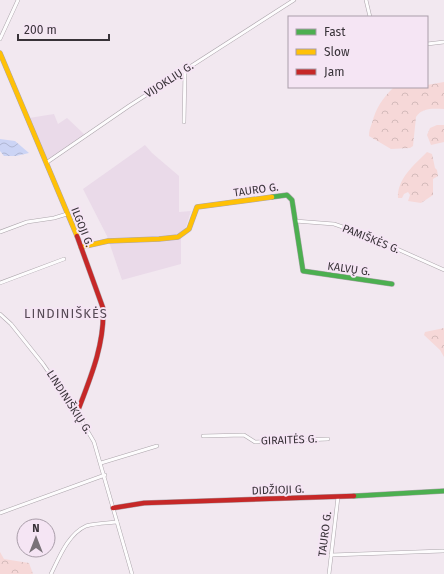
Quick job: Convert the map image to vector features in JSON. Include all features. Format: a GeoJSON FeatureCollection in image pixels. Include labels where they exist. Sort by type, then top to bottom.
{"type":"FeatureCollection","features":[{"type":"Feature","properties":{"kind":"street"},"geometry":{"type":"LineString","coordinates":[[0,39],[18,0]]}},
{"type":"Feature","properties":{"kind":"street","name":"VIJOKLIŲ G."},"geometry":{"type":"LineString","coordinates":[[46,163],[185,70],[294,0]]}},
{"type":"Feature","properties":{"kind":"street"},"geometry":{"type":"LineString","coordinates":[[366,0],[370,16]]}},
{"type":"Feature","properties":{"kind":"street"},"geometry":{"type":"LineString","coordinates":[[428,44],[444,42]]}},
{"type":"Feature","properties":{"kind":"street","name":"ILGOJI G."},"geometry":{"type":"LineString","coordinates":[[0,53],[81,247],[103,308],[104,320],[91,374],[77,413]]}},
{"type":"Feature","properties":{"kind":"street"},"geometry":{"type":"LineString","coordinates":[[184,122],[185,70]]}},
{"type":"Feature","properties":{"kind":"street","name":"TAURO G."},"geometry":{"type":"LineString","coordinates":[[81,247],[108,241],[146,240],[184,234],[197,207],[287,196],[292,200],[303,272]]}},
{"type":"Feature","properties":{"kind":"street"},"geometry":{"type":"LineString","coordinates":[[0,232],[27,222],[54,218],[67,214]]}},
{"type":"Feature","properties":{"kind":"street","name":"PAMIŠKĖS G."},"geometry":{"type":"LineString","coordinates":[[295,221],[334,224],[366,234],[444,270]]}},
{"type":"Feature","properties":{"kind":"street"},"geometry":{"type":"LineString","coordinates":[[0,283],[64,259]]}},
{"type":"Feature","properties":{"kind":"street","name":"KALVŲ G."},"geometry":{"type":"LineString","coordinates":[[303,272],[392,284]]}},
{"type":"Feature","properties":{"kind":"street","name":"LINDINIŠKIŲ G."},"geometry":{"type":"LineString","coordinates":[[0,314],[11,324],[43,364],[77,413],[94,442],[105,475],[132,574]]}},
{"type":"Feature","properties":{"kind":"street","name":"GIRAITĖS G."},"geometry":{"type":"LineString","coordinates":[[203,436],[244,434],[255,442],[328,438]]}},
{"type":"Feature","properties":{"kind":"street"},"geometry":{"type":"LineString","coordinates":[[101,463],[157,446]]}},
{"type":"Feature","properties":{"kind":"street"},"geometry":{"type":"LineString","coordinates":[[0,513],[105,475]]}},
{"type":"Feature","properties":{"kind":"street","name":"DIDŽIOJI G."},"geometry":{"type":"LineString","coordinates":[[114,508],[144,503],[444,491]]}},
{"type":"Feature","properties":{"kind":"street","name":"TAURO G."},"geometry":{"type":"LineString","coordinates":[[329,574],[338,496]]}},
{"type":"Feature","properties":{"kind":"street"},"geometry":{"type":"LineString","coordinates":[[51,574],[69,542],[78,532],[91,525],[117,522]]}},
{"type":"Feature","properties":{"kind":"street"},"geometry":{"type":"LineString","coordinates":[[331,555],[443,551]]}},
{"type":"Feature","properties":{"kind":"shaded area"},"geometry":{"type":"Polygon","coordinates":[[[54,114],[58,124],[67,118],[85,135],[49,159],[46,157],[29,118],[54,114]]]}},
{"type":"Feature","properties":{"kind":"shaded area"},"geometry":{"type":"Polygon","coordinates":[[[145,145],[179,176],[179,212],[191,211],[186,227],[181,233],[181,264],[122,280],[107,236],[83,189],[145,145]]]}},
{"type":"Feature","properties":{"kind":"green space"},"geometry":{"type":"Polygon","coordinates":[[[444,82],[444,109],[425,110],[416,117],[413,146],[410,148],[391,149],[369,136],[370,128],[378,108],[393,88],[428,88],[428,85],[444,82]]]}},
{"type":"Feature","properties":{"kind":"green space"},"geometry":{"type":"Polygon","coordinates":[[[437,125],[444,125],[444,142],[431,145],[427,135],[430,128],[437,125]]]}},
{"type":"Feature","properties":{"kind":"green space"},"geometry":{"type":"Polygon","coordinates":[[[427,152],[432,154],[438,176],[433,179],[433,195],[421,203],[408,201],[410,195],[408,192],[404,194],[402,198],[398,198],[398,191],[403,179],[412,167],[427,152]]]}},
{"type":"Feature","properties":{"kind":"green space"},"geometry":{"type":"Polygon","coordinates":[[[444,328],[444,357],[440,350],[424,335],[425,332],[444,328]]]}},
{"type":"Feature","properties":{"kind":"green space"},"geometry":{"type":"Polygon","coordinates":[[[0,552],[4,559],[29,563],[33,574],[0,574],[0,552]]]}},
{"type":"Feature","properties":{"kind":"water"},"geometry":{"type":"Polygon","coordinates":[[[0,139],[15,141],[29,153],[16,156],[4,156],[0,151],[0,139]]]}},
{"type":"Feature","properties":{"kind":"traffic: fast"},"geometry":{"type":"LineString","coordinates":[[272,197],[287,195],[292,200],[303,271],[392,284]]}},
{"type":"Feature","properties":{"kind":"traffic: fast"},"geometry":{"type":"LineString","coordinates":[[354,496],[444,491]]}},
{"type":"Feature","properties":{"kind":"traffic: slow"},"geometry":{"type":"LineString","coordinates":[[0,53],[77,236]]}},
{"type":"Feature","properties":{"kind":"traffic: slow"},"geometry":{"type":"LineString","coordinates":[[81,247],[108,241],[178,237],[189,229],[197,207],[272,197]]}},
{"type":"Feature","properties":{"kind":"traffic: jam"},"geometry":{"type":"LineString","coordinates":[[77,236],[103,308],[102,335],[96,361],[77,413]]}},
{"type":"Feature","properties":{"kind":"traffic: jam"},"geometry":{"type":"LineString","coordinates":[[113,508],[144,503],[354,496]]}},
{"type":"Feature","properties":{"kind":"district","name":"LINDINIŠKĖS"},"geometry":{"type":"Point","coordinates":[66,313]}}]}
